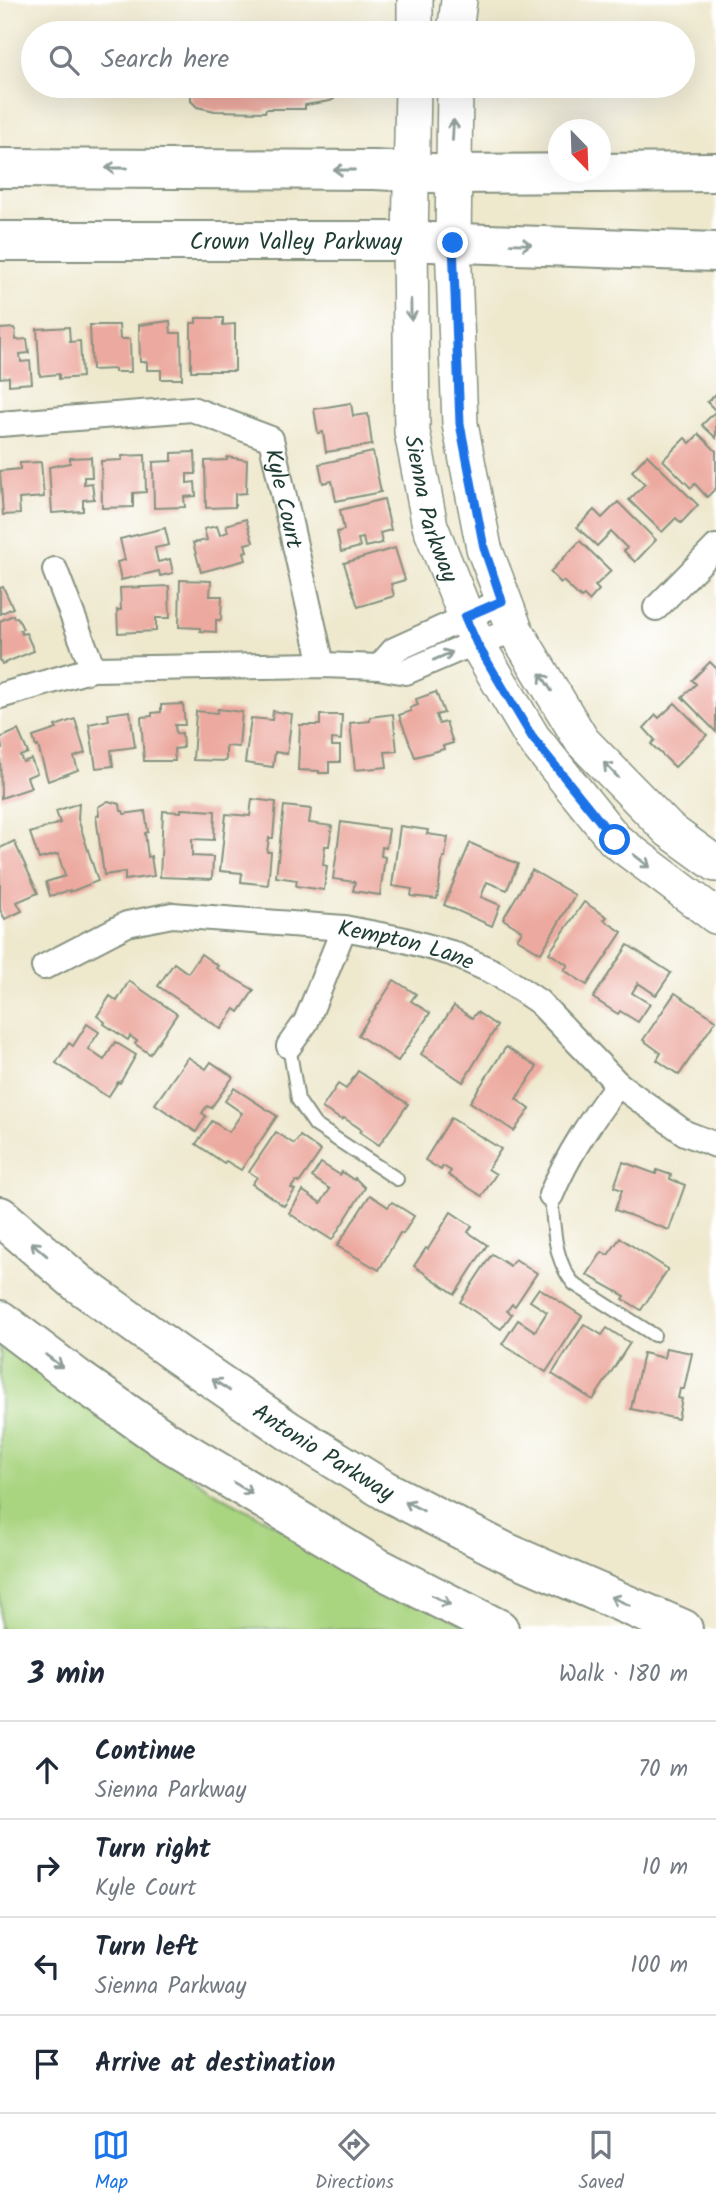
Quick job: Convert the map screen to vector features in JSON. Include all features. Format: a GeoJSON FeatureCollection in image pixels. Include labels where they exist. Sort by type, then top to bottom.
{"type":"FeatureCollection","features":[{"type":"Feature","properties":{"kind":"main road"},"geometry":{"type":"LineString","coordinates":[[415,0],[415,21]]}},
{"type":"Feature","properties":{"kind":"main road"},"geometry":{"type":"LineString","coordinates":[[456,21],[459,0]]}},
{"type":"Feature","properties":{"kind":"main road","name":"Sienna Parkway"},"geometry":{"type":"LineString","coordinates":[[413,98],[410,242],[412,432],[430,526],[471,631],[532,737],[615,840],[716,916]]}},
{"type":"Feature","properties":{"kind":"main road","name":"Sienna Parkway"},"geometry":{"type":"LineString","coordinates":[[455,98],[453,243],[460,424],[484,548],[508,615],[582,740],[669,830],[716,864]]}},
{"type":"Feature","properties":{"kind":"main road"},"geometry":{"type":"LineString","coordinates":[[0,167],[452,174],[716,172]]}},
{"type":"Feature","properties":{"kind":"main road","name":"Crown Valley Parkway"},"geometry":{"type":"LineString","coordinates":[[0,241],[410,242],[716,252]]}},
{"type":"Feature","properties":{"kind":"main road","name":"Antonio Parkway"},"geometry":{"type":"LineString","coordinates":[[0,1216],[78,1283],[178,1355],[289,1431],[386,1492],[505,1552],[683,1629]]}},
{"type":"Feature","properties":{"kind":"main road"},"geometry":{"type":"LineString","coordinates":[[0,1320],[165,1440],[375,1566],[499,1629]]}},
{"type":"Feature","properties":{"kind":"street","name":"Kyle Court"},"geometry":{"type":"LineString","coordinates":[[0,424],[192,409],[271,439],[322,664]]}},
{"type":"Feature","properties":{"kind":"street"},"geometry":{"type":"LineString","coordinates":[[656,608],[716,547]]}},
{"type":"Feature","properties":{"kind":"street"},"geometry":{"type":"LineString","coordinates":[[55,570],[93,669]]}},
{"type":"Feature","properties":{"kind":"street"},"geometry":{"type":"LineString","coordinates":[[0,696],[93,669],[322,664],[379,667],[394,650],[471,631],[508,615]]}},
{"type":"Feature","properties":{"kind":"street","name":"Kempton Lane"},"geometry":{"type":"LineString","coordinates":[[44,967],[128,924],[172,915],[344,928],[401,939],[451,953],[496,973],[539,1002],[618,1084],[685,1133],[716,1145]]}},
{"type":"Feature","properties":{"kind":"street"},"geometry":{"type":"LineString","coordinates":[[289,1045],[306,1021],[344,928]]}},
{"type":"Feature","properties":{"kind":"street"},"geometry":{"type":"LineString","coordinates":[[551,1195],[587,1126],[618,1084]]}},
{"type":"Feature","properties":{"kind":"lane"},"geometry":{"type":"LineString","coordinates":[[289,1045],[298,1100],[315,1125],[397,1180]]}},
{"type":"Feature","properties":{"kind":"lane"},"geometry":{"type":"LineString","coordinates":[[551,1195],[555,1237],[561,1265],[567,1276],[574,1284],[654,1335]]}},
{"type":"Feature","properties":{"kind":"green space"},"geometry":{"type":"Polygon","coordinates":[[[0,1335],[210,1490],[471,1629],[0,1629],[0,1335]]]}},
{"type":"Feature","properties":{"kind":"building"},"geometry":{"type":"Polygon","coordinates":[[[191,98],[334,98],[305,105],[305,109],[266,109],[265,112],[215,111],[197,107],[191,98]]]}},
{"type":"Feature","properties":{"kind":"building"},"geometry":{"type":"Polygon","coordinates":[[[196,318],[223,318],[223,325],[235,324],[235,371],[191,371],[191,323],[196,323],[196,318]]]}},
{"type":"Feature","properties":{"kind":"building"},"geometry":{"type":"Polygon","coordinates":[[[170,321],[171,333],[181,333],[182,379],[161,379],[161,370],[147,370],[147,362],[140,362],[139,325],[170,321]]]}},
{"type":"Feature","properties":{"kind":"building"},"geometry":{"type":"Polygon","coordinates":[[[90,325],[119,325],[120,339],[130,339],[131,372],[115,372],[115,369],[92,370],[90,325]]]}},
{"type":"Feature","properties":{"kind":"building"},"geometry":{"type":"Polygon","coordinates":[[[69,327],[70,342],[80,341],[82,377],[59,379],[59,374],[40,376],[37,329],[69,327]]]}},
{"type":"Feature","properties":{"kind":"building"},"geometry":{"type":"Polygon","coordinates":[[[15,328],[16,340],[27,339],[29,353],[20,354],[21,362],[30,361],[32,383],[9,385],[9,377],[0,378],[0,329],[15,328]]]}},
{"type":"Feature","properties":{"kind":"building"},"geometry":{"type":"Polygon","coordinates":[[[716,394],[716,411],[707,402],[716,394]]]}},
{"type":"Feature","properties":{"kind":"building"},"geometry":{"type":"Polygon","coordinates":[[[351,403],[353,416],[368,414],[372,445],[326,452],[323,432],[318,433],[314,409],[351,403]]]}},
{"type":"Feature","properties":{"kind":"building"},"geometry":{"type":"Polygon","coordinates":[[[716,411],[716,438],[702,425],[716,411]]]}},
{"type":"Feature","properties":{"kind":"building"},"geometry":{"type":"Polygon","coordinates":[[[699,434],[716,451],[716,488],[707,497],[695,484],[691,488],[663,460],[685,438],[690,443],[699,434]]]}},
{"type":"Feature","properties":{"kind":"building"},"geometry":{"type":"Polygon","coordinates":[[[195,452],[196,474],[187,474],[187,483],[195,482],[196,496],[184,497],[185,507],[154,508],[153,462],[172,461],[172,453],[195,452]]]}},
{"type":"Feature","properties":{"kind":"building"},"geometry":{"type":"Polygon","coordinates":[[[373,452],[381,492],[336,501],[332,481],[323,483],[319,464],[373,452]]]}},
{"type":"Feature","properties":{"kind":"building"},"geometry":{"type":"Polygon","coordinates":[[[145,455],[146,492],[133,493],[133,507],[102,508],[101,461],[122,460],[122,456],[145,455]]]}},
{"type":"Feature","properties":{"kind":"building"},"geometry":{"type":"Polygon","coordinates":[[[647,455],[698,505],[681,523],[676,518],[662,532],[629,500],[645,484],[632,471],[647,455]]]}},
{"type":"Feature","properties":{"kind":"building"},"geometry":{"type":"Polygon","coordinates":[[[91,457],[92,477],[84,477],[84,484],[92,483],[94,499],[83,500],[83,511],[52,513],[49,467],[70,463],[70,458],[91,457]]]}},
{"type":"Feature","properties":{"kind":"building"},"geometry":{"type":"Polygon","coordinates":[[[227,457],[247,460],[246,493],[235,494],[235,507],[206,508],[205,461],[227,460],[227,457]]]}},
{"type":"Feature","properties":{"kind":"building"},"geometry":{"type":"Polygon","coordinates":[[[41,462],[44,497],[19,499],[20,514],[3,515],[0,471],[20,469],[20,463],[41,462]]]}},
{"type":"Feature","properties":{"kind":"building"},"geometry":{"type":"Polygon","coordinates":[[[384,499],[391,530],[380,533],[382,543],[365,547],[363,538],[358,539],[360,547],[341,552],[337,532],[344,530],[340,510],[384,499]]]}},
{"type":"Feature","properties":{"kind":"building"},"geometry":{"type":"Polygon","coordinates":[[[618,502],[656,540],[635,562],[624,551],[627,548],[611,532],[597,546],[577,527],[594,510],[602,518],[618,502]]]}},
{"type":"Feature","properties":{"kind":"building"},"geometry":{"type":"Polygon","coordinates":[[[246,519],[253,542],[245,544],[246,560],[201,572],[193,543],[207,540],[204,529],[217,526],[220,535],[228,532],[226,525],[246,519]]]}},
{"type":"Feature","properties":{"kind":"building"},"geometry":{"type":"Polygon","coordinates":[[[165,528],[169,545],[155,548],[158,562],[170,559],[173,573],[160,576],[159,571],[121,580],[117,562],[125,560],[120,539],[165,528]]]}},
{"type":"Feature","properties":{"kind":"building"},"geometry":{"type":"Polygon","coordinates":[[[580,541],[611,571],[595,586],[599,590],[589,601],[584,596],[581,598],[550,572],[580,541]]]}},
{"type":"Feature","properties":{"kind":"building"},"geometry":{"type":"Polygon","coordinates":[[[395,548],[405,580],[391,584],[394,596],[358,607],[344,563],[395,548]]]}},
{"type":"Feature","properties":{"kind":"building"},"geometry":{"type":"Polygon","coordinates":[[[180,580],[211,581],[210,596],[222,596],[221,620],[216,620],[216,632],[179,627],[180,580]]]}},
{"type":"Feature","properties":{"kind":"building"},"geometry":{"type":"Polygon","coordinates":[[[169,586],[170,618],[156,618],[156,631],[118,633],[120,588],[169,586]]]}},
{"type":"Feature","properties":{"kind":"building"},"geometry":{"type":"Polygon","coordinates":[[[3,587],[13,608],[0,614],[0,588],[3,587]]]}},
{"type":"Feature","properties":{"kind":"building"},"geometry":{"type":"Polygon","coordinates":[[[13,615],[14,618],[17,617],[23,629],[20,630],[22,634],[26,633],[34,651],[2,664],[0,621],[13,615]]]}},
{"type":"Feature","properties":{"kind":"building"},"geometry":{"type":"Polygon","coordinates":[[[710,662],[716,668],[716,732],[682,697],[696,684],[692,680],[710,662]]]}},
{"type":"Feature","properties":{"kind":"building"},"geometry":{"type":"Polygon","coordinates":[[[436,692],[444,713],[436,715],[439,724],[446,722],[453,743],[443,746],[444,749],[415,757],[399,715],[418,705],[416,699],[436,692]]]}},
{"type":"Feature","properties":{"kind":"building"},"geometry":{"type":"Polygon","coordinates":[[[675,703],[707,735],[675,767],[651,744],[655,740],[644,728],[656,715],[659,718],[675,703]]]}},
{"type":"Feature","properties":{"kind":"building"},"geometry":{"type":"Polygon","coordinates":[[[183,704],[185,725],[175,725],[176,734],[182,733],[183,748],[174,749],[175,761],[144,761],[141,717],[161,712],[161,705],[183,704]]]}},
{"type":"Feature","properties":{"kind":"building"},"geometry":{"type":"Polygon","coordinates":[[[218,709],[242,712],[239,747],[226,746],[226,761],[193,760],[196,711],[217,713],[218,709]]]}},
{"type":"Feature","properties":{"kind":"building"},"geometry":{"type":"Polygon","coordinates":[[[130,711],[135,747],[111,750],[113,766],[96,768],[89,724],[109,720],[108,714],[130,711]]]}},
{"type":"Feature","properties":{"kind":"building"},"geometry":{"type":"Polygon","coordinates":[[[273,711],[292,714],[287,754],[275,752],[273,767],[245,763],[251,718],[272,720],[273,711]]]}},
{"type":"Feature","properties":{"kind":"building"},"geometry":{"type":"Polygon","coordinates":[[[393,714],[397,751],[385,752],[387,767],[355,770],[350,723],[370,721],[370,717],[393,714]]]}},
{"type":"Feature","properties":{"kind":"building"},"geometry":{"type":"Polygon","coordinates":[[[320,715],[342,715],[341,740],[332,739],[332,746],[340,746],[340,762],[329,762],[329,773],[298,770],[300,725],[320,725],[320,715]]]}},
{"type":"Feature","properties":{"kind":"building"},"geometry":{"type":"Polygon","coordinates":[[[75,719],[85,753],[74,757],[78,770],[48,781],[33,737],[57,729],[55,726],[75,719]]]}},
{"type":"Feature","properties":{"kind":"building"},"geometry":{"type":"Polygon","coordinates":[[[18,730],[28,753],[20,756],[23,762],[31,759],[37,773],[27,777],[31,788],[1,798],[0,738],[18,730]]]}},
{"type":"Feature","properties":{"kind":"building"},"geometry":{"type":"Polygon","coordinates":[[[252,799],[276,802],[273,838],[269,838],[267,852],[271,852],[268,885],[241,882],[242,873],[220,871],[226,814],[250,816],[252,799]]]}},
{"type":"Feature","properties":{"kind":"building"},"geometry":{"type":"Polygon","coordinates":[[[108,801],[120,804],[124,814],[145,811],[148,857],[151,856],[154,876],[125,880],[125,872],[104,875],[96,816],[99,815],[98,807],[108,801]]]}},
{"type":"Feature","properties":{"kind":"building"},"geometry":{"type":"Polygon","coordinates":[[[79,803],[78,819],[98,881],[70,892],[50,896],[46,882],[65,876],[58,854],[39,859],[30,833],[60,823],[56,811],[79,803]]]}},
{"type":"Feature","properties":{"kind":"building"},"geometry":{"type":"Polygon","coordinates":[[[284,806],[311,809],[309,823],[332,826],[329,846],[325,846],[323,865],[327,866],[324,890],[296,886],[297,880],[276,877],[284,806]]]}},
{"type":"Feature","properties":{"kind":"building"},"geometry":{"type":"Polygon","coordinates":[[[181,809],[215,811],[214,840],[192,839],[192,856],[213,857],[212,879],[160,877],[163,811],[181,812],[181,809]]]}},
{"type":"Feature","properties":{"kind":"building"},"geometry":{"type":"Polygon","coordinates":[[[341,822],[389,829],[386,848],[382,847],[381,856],[385,857],[380,895],[353,891],[355,882],[333,879],[341,822]]]}},
{"type":"Feature","properties":{"kind":"building"},"geometry":{"type":"Polygon","coordinates":[[[400,826],[428,830],[427,834],[448,837],[437,899],[411,896],[412,889],[392,886],[400,826]]]}},
{"type":"Feature","properties":{"kind":"building"},"geometry":{"type":"Polygon","coordinates":[[[14,841],[38,893],[17,902],[22,911],[5,919],[0,910],[0,848],[14,841]]]}},
{"type":"Feature","properties":{"kind":"building"},"geometry":{"type":"Polygon","coordinates":[[[470,843],[518,864],[507,890],[487,882],[481,897],[500,905],[492,926],[444,905],[470,843]]]}},
{"type":"Feature","properties":{"kind":"building"},"geometry":{"type":"Polygon","coordinates":[[[532,870],[575,895],[541,953],[517,939],[522,931],[503,919],[532,870]]]}},
{"type":"Feature","properties":{"kind":"building"},"geometry":{"type":"Polygon","coordinates":[[[584,902],[607,917],[604,920],[622,932],[587,985],[564,970],[568,965],[549,953],[584,902]]]}},
{"type":"Feature","properties":{"kind":"building"},"geometry":{"type":"Polygon","coordinates":[[[628,945],[671,973],[656,995],[638,983],[632,993],[650,1004],[638,1022],[620,1011],[618,1014],[593,998],[628,945]]]}},
{"type":"Feature","properties":{"kind":"building"},"geometry":{"type":"Polygon","coordinates":[[[201,954],[218,966],[216,968],[254,990],[239,1012],[235,1009],[221,1029],[158,986],[174,963],[188,973],[201,954]]]}},
{"type":"Feature","properties":{"kind":"building"},"geometry":{"type":"Polygon","coordinates":[[[394,980],[416,994],[411,1001],[430,1013],[398,1061],[358,1035],[394,980]]]}},
{"type":"Feature","properties":{"kind":"building"},"geometry":{"type":"Polygon","coordinates":[[[129,981],[177,1014],[150,1054],[135,1044],[137,1041],[130,1036],[128,1040],[97,1016],[110,996],[117,1001],[129,981]]]}},
{"type":"Feature","properties":{"kind":"building"},"geometry":{"type":"Polygon","coordinates":[[[675,993],[716,1020],[679,1075],[657,1060],[661,1053],[643,1040],[675,993]]]}},
{"type":"Feature","properties":{"kind":"building"},"geometry":{"type":"Polygon","coordinates":[[[454,1006],[472,1018],[477,1012],[497,1026],[463,1082],[421,1054],[454,1006]]]}},
{"type":"Feature","properties":{"kind":"building"},"geometry":{"type":"Polygon","coordinates":[[[87,1024],[99,1032],[88,1049],[104,1060],[115,1042],[136,1055],[120,1083],[118,1082],[108,1097],[56,1063],[69,1043],[73,1046],[87,1024]]]}},
{"type":"Feature","properties":{"kind":"building"},"geometry":{"type":"Polygon","coordinates":[[[506,1047],[537,1067],[516,1099],[530,1109],[514,1131],[470,1102],[506,1047]]]}},
{"type":"Feature","properties":{"kind":"building"},"geometry":{"type":"Polygon","coordinates":[[[188,1057],[206,1069],[211,1062],[233,1077],[211,1108],[207,1106],[202,1113],[206,1116],[196,1132],[155,1104],[188,1057]]]}},
{"type":"Feature","properties":{"kind":"building"},"geometry":{"type":"Polygon","coordinates":[[[358,1071],[408,1104],[379,1145],[344,1118],[342,1120],[322,1108],[338,1084],[346,1089],[358,1071]]]}},
{"type":"Feature","properties":{"kind":"building"},"geometry":{"type":"Polygon","coordinates":[[[234,1088],[277,1116],[241,1170],[226,1161],[224,1163],[196,1144],[212,1121],[229,1132],[242,1113],[225,1101],[234,1088]]]}},
{"type":"Feature","properties":{"kind":"building"},"geometry":{"type":"Polygon","coordinates":[[[451,1118],[501,1149],[488,1169],[496,1174],[482,1196],[448,1175],[451,1171],[443,1166],[441,1170],[425,1160],[451,1118]]]}},
{"type":"Feature","properties":{"kind":"building"},"geometry":{"type":"Polygon","coordinates":[[[276,1132],[294,1144],[300,1136],[321,1151],[299,1183],[296,1181],[291,1188],[295,1190],[284,1206],[252,1184],[257,1177],[249,1172],[276,1132]]]}},
{"type":"Feature","properties":{"kind":"building"},"geometry":{"type":"Polygon","coordinates":[[[623,1162],[656,1174],[657,1170],[671,1175],[670,1179],[685,1185],[669,1230],[615,1210],[622,1190],[614,1187],[623,1162]]]}},
{"type":"Feature","properties":{"kind":"building"},"geometry":{"type":"Polygon","coordinates":[[[321,1163],[340,1175],[342,1172],[354,1180],[355,1178],[365,1188],[332,1240],[289,1213],[303,1191],[321,1203],[330,1189],[312,1177],[321,1163]]]}},
{"type":"Feature","properties":{"kind":"building"},"geometry":{"type":"Polygon","coordinates":[[[370,1195],[388,1207],[392,1202],[414,1216],[403,1234],[400,1233],[379,1270],[337,1246],[370,1195]]]}},
{"type":"Feature","properties":{"kind":"building"},"geometry":{"type":"Polygon","coordinates":[[[451,1212],[472,1226],[468,1232],[487,1245],[455,1294],[414,1266],[451,1212]]]}},
{"type":"Feature","properties":{"kind":"building"},"geometry":{"type":"Polygon","coordinates":[[[620,1238],[668,1269],[641,1310],[623,1299],[625,1296],[587,1275],[602,1252],[608,1255],[620,1238]]]}},
{"type":"Feature","properties":{"kind":"building"},"geometry":{"type":"Polygon","coordinates":[[[492,1254],[510,1266],[515,1259],[537,1273],[515,1306],[512,1304],[507,1311],[512,1314],[501,1329],[460,1302],[492,1254]]]}},
{"type":"Feature","properties":{"kind":"building"},"geometry":{"type":"Polygon","coordinates":[[[539,1288],[582,1316],[546,1372],[502,1344],[518,1320],[535,1331],[547,1312],[530,1301],[539,1288]]]}},
{"type":"Feature","properties":{"kind":"building"},"geometry":{"type":"Polygon","coordinates":[[[584,1324],[602,1335],[607,1328],[630,1343],[593,1400],[552,1374],[584,1324]]]}},
{"type":"Feature","properties":{"kind":"building"},"geometry":{"type":"Polygon","coordinates":[[[666,1348],[692,1353],[684,1389],[680,1389],[678,1398],[682,1399],[678,1419],[631,1409],[643,1353],[664,1358],[666,1348]]]}},
{"type":"Feature","properties":{"kind":"route"},"geometry":{"type":"LineString","coordinates":[[453,243],[460,424],[484,548],[502,601],[465,617],[477,644],[532,737],[615,840]]}}]}
